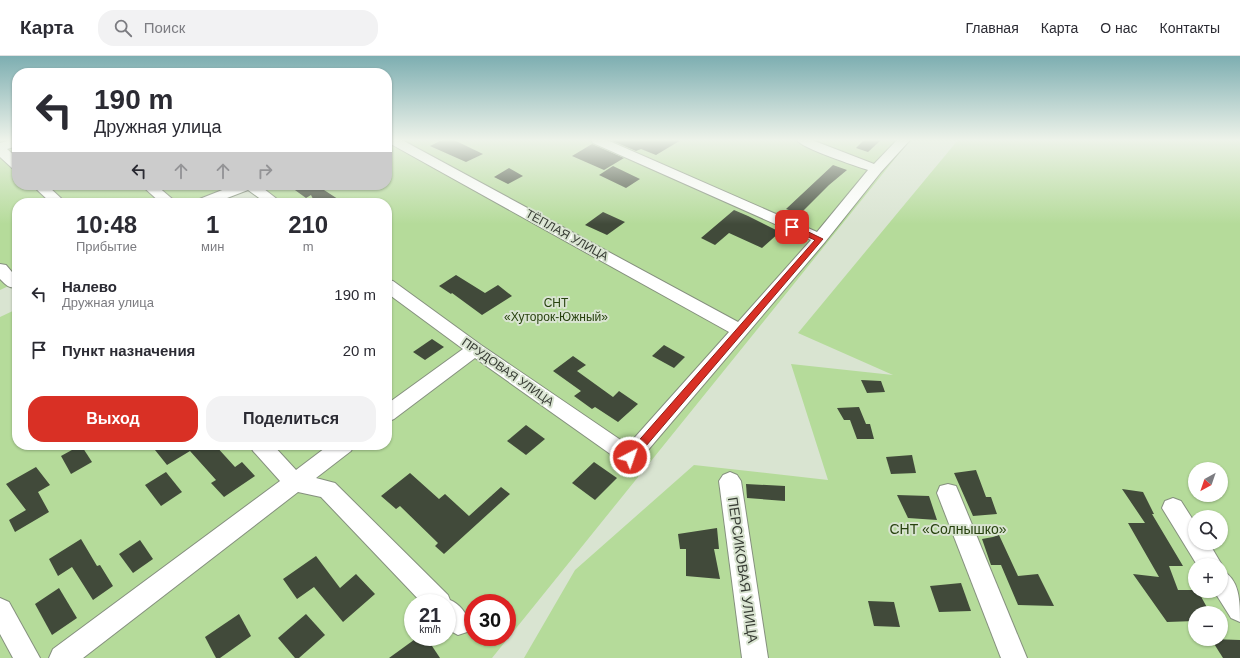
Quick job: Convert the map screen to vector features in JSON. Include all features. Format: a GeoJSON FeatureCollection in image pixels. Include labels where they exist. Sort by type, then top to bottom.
{"type":"FeatureCollection","features":[{"type":"Feature","properties":{"kind":"street","name":"ТЁПЛАЯ УЛИЦА"},"geometry":{"type":"LineString","coordinates":[[444,168],[740,330]]}},
{"type":"Feature","properties":{"kind":"street"},"geometry":{"type":"LineString","coordinates":[[660,168],[820,239]]}},
{"type":"Feature","properties":{"kind":"street"},"geometry":{"type":"LineString","coordinates":[[740,330],[820,239],[876,169]]}},
{"type":"Feature","properties":{"kind":"street"},"geometry":{"type":"LineString","coordinates":[[45,190],[53,198]]}},
{"type":"Feature","properties":{"kind":"street"},"geometry":{"type":"LineString","coordinates":[[154,190],[164,198]]}},
{"type":"Feature","properties":{"kind":"street"},"geometry":{"type":"LineString","coordinates":[[214,198],[234,190]]}},
{"type":"Feature","properties":{"kind":"street"},"geometry":{"type":"LineString","coordinates":[[257,190],[268,198]]}},
{"type":"Feature","properties":{"kind":"street"},"geometry":{"type":"LineString","coordinates":[[0,269],[10,285]]}},
{"type":"Feature","properties":{"kind":"street","name":"ПРУДОВАЯ УЛИЦА"},"geometry":{"type":"LineString","coordinates":[[392,289],[475,349],[630,457],[740,330]]}},
{"type":"Feature","properties":{"kind":"street"},"geometry":{"type":"LineString","coordinates":[[392,410],[475,349]]}},
{"type":"Feature","properties":{"kind":"street"},"geometry":{"type":"LineString","coordinates":[[265,450],[294,482],[327,489],[430,594]]}},
{"type":"Feature","properties":{"kind":"street"},"geometry":{"type":"LineString","coordinates":[[62,658],[337,450]]}},
{"type":"Feature","properties":{"kind":"street","name":"ПЕРСИКОВАЯ УЛИЦА"},"geometry":{"type":"LineString","coordinates":[[730,481],[755,658]]}},
{"type":"Feature","properties":{"kind":"street"},"geometry":{"type":"LineString","coordinates":[[948,493],[1014,658]]}},
{"type":"Feature","properties":{"kind":"street"},"geometry":{"type":"LineString","coordinates":[[1173,508],[1188,531]]}},
{"type":"Feature","properties":{"kind":"street"},"geometry":{"type":"LineString","coordinates":[[1228,592],[1240,610]]}},
{"type":"Feature","properties":{"kind":"street"},"geometry":{"type":"LineString","coordinates":[[0,610],[27,658]]}},
{"type":"Feature","properties":{"kind":"green space"},"geometry":{"type":"Polygon","coordinates":[[[0,168],[12,168],[12,190],[234,190],[214,198],[12,198],[12,284],[0,290],[0,168]]]}},
{"type":"Feature","properties":{"kind":"green space","name":"СНТ «Хуторок-Южный»"},"geometry":{"type":"Polygon","coordinates":[[[392,168],[887,168],[516,628],[516,594],[464,594],[464,646],[502,646],[492,658],[0,658],[0,317],[12,311],[12,450],[392,450],[392,198],[257,198],[253,190],[392,190],[392,168]]]}},
{"type":"Feature","properties":{"kind":"green space","name":"СНТ «Солнышко»"},"geometry":{"type":"Polygon","coordinates":[[[935,168],[1240,168],[1240,658],[524,658],[575,570],[694,465],[828,480],[791,364],[893,375],[798,333],[935,168]]]}},
{"type":"Feature","properties":{"kind":"building"},"geometry":{"type":"Polygon","coordinates":[[[509,168],[523,176],[508,184],[494,177],[509,168]]]}},
{"type":"Feature","properties":{"kind":"building"},"geometry":{"type":"Polygon","coordinates":[[[610,168],[617,168],[640,179],[626,188],[599,175],[610,168]]]}},
{"type":"Feature","properties":{"kind":"building"},"geometry":{"type":"Polygon","coordinates":[[[830,168],[842,168],[847,170],[829,185],[800,214],[786,209],[830,168]]]}},
{"type":"Feature","properties":{"kind":"building"},"geometry":{"type":"Polygon","coordinates":[[[295,190],[324,190],[336,198],[312,198],[311,195],[306,198],[295,190]]]}},
{"type":"Feature","properties":{"kind":"building"},"geometry":{"type":"Polygon","coordinates":[[[734,210],[780,232],[762,248],[729,233],[715,245],[701,238],[734,210]]]}},
{"type":"Feature","properties":{"kind":"building"},"geometry":{"type":"Polygon","coordinates":[[[603,212],[625,222],[607,235],[585,225],[603,212]]]}},
{"type":"Feature","properties":{"kind":"building"},"geometry":{"type":"Polygon","coordinates":[[[456,275],[485,293],[498,285],[512,296],[482,315],[452,293],[451,294],[439,286],[456,275]]]}},
{"type":"Feature","properties":{"kind":"building"},"geometry":{"type":"Polygon","coordinates":[[[432,339],[444,347],[425,360],[413,352],[432,339]]]}},
{"type":"Feature","properties":{"kind":"building"},"geometry":{"type":"Polygon","coordinates":[[[664,345],[685,357],[674,368],[652,356],[664,345]]]}},
{"type":"Feature","properties":{"kind":"building"},"geometry":{"type":"Polygon","coordinates":[[[573,356],[586,365],[577,371],[613,397],[619,391],[638,404],[618,422],[595,407],[592,409],[574,396],[581,391],[553,371],[573,356]]]}},
{"type":"Feature","properties":{"kind":"building"},"geometry":{"type":"Polygon","coordinates":[[[861,380],[881,381],[885,392],[867,393],[861,380]]]}},
{"type":"Feature","properties":{"kind":"building"},"geometry":{"type":"Polygon","coordinates":[[[859,407],[866,424],[870,424],[874,439],[857,439],[850,420],[844,420],[837,408],[859,407]]]}},
{"type":"Feature","properties":{"kind":"building"},"geometry":{"type":"Polygon","coordinates":[[[526,425],[545,439],[526,455],[507,441],[526,425]]]}},
{"type":"Feature","properties":{"kind":"building"},"geometry":{"type":"Polygon","coordinates":[[[72,450],[84,450],[92,462],[71,474],[61,456],[72,450]]]}},
{"type":"Feature","properties":{"kind":"building"},"geometry":{"type":"Polygon","coordinates":[[[155,450],[220,450],[235,467],[242,462],[255,476],[224,497],[211,483],[216,480],[190,451],[167,465],[155,450]]]}},
{"type":"Feature","properties":{"kind":"building"},"geometry":{"type":"Polygon","coordinates":[[[912,455],[916,473],[891,474],[886,457],[912,455]]]}},
{"type":"Feature","properties":{"kind":"building"},"geometry":{"type":"Polygon","coordinates":[[[594,462],[617,478],[595,500],[572,483],[594,462]]]}},
{"type":"Feature","properties":{"kind":"building"},"geometry":{"type":"Polygon","coordinates":[[[36,467],[50,485],[38,492],[49,512],[15,532],[9,520],[26,510],[6,484],[36,467]]]}},
{"type":"Feature","properties":{"kind":"building"},"geometry":{"type":"Polygon","coordinates":[[[976,470],[986,497],[991,497],[997,514],[973,516],[954,473],[976,470]]]}},
{"type":"Feature","properties":{"kind":"building"},"geometry":{"type":"Polygon","coordinates":[[[166,472],[182,492],[161,506],[145,485],[166,472]]]}},
{"type":"Feature","properties":{"kind":"building"},"geometry":{"type":"Polygon","coordinates":[[[410,473],[439,499],[445,494],[469,516],[501,487],[510,494],[444,554],[435,546],[438,543],[400,506],[396,509],[381,496],[410,473]]]}},
{"type":"Feature","properties":{"kind":"building"},"geometry":{"type":"Polygon","coordinates":[[[746,484],[785,486],[785,501],[747,498],[746,484]]]}},
{"type":"Feature","properties":{"kind":"building"},"geometry":{"type":"Polygon","coordinates":[[[1122,489],[1143,492],[1154,514],[1152,514],[1183,566],[1169,566],[1178,590],[1188,590],[1188,598],[1202,598],[1206,606],[1188,606],[1188,621],[1167,622],[1133,574],[1159,577],[1128,523],[1145,523],[1122,489]]]}},
{"type":"Feature","properties":{"kind":"building"},"geometry":{"type":"Polygon","coordinates":[[[897,495],[929,496],[937,520],[908,518],[897,495]]]}},
{"type":"Feature","properties":{"kind":"building"},"geometry":{"type":"Polygon","coordinates":[[[717,528],[719,549],[714,549],[720,579],[686,576],[686,549],[680,549],[678,534],[717,528]]]}},
{"type":"Feature","properties":{"kind":"building"},"geometry":{"type":"Polygon","coordinates":[[[999,535],[1018,576],[1038,574],[1054,606],[1018,605],[1001,565],[991,565],[982,539],[999,535]]]}},
{"type":"Feature","properties":{"kind":"building"},"geometry":{"type":"Polygon","coordinates":[[[81,539],[97,566],[100,565],[113,586],[93,600],[72,567],[58,576],[49,559],[81,539]]]}},
{"type":"Feature","properties":{"kind":"building"},"geometry":{"type":"Polygon","coordinates":[[[140,540],[153,559],[133,573],[119,554],[140,540]]]}},
{"type":"Feature","properties":{"kind":"building"},"geometry":{"type":"Polygon","coordinates":[[[316,556],[340,588],[356,574],[375,594],[343,622],[314,587],[297,599],[283,579],[316,556]]]}},
{"type":"Feature","properties":{"kind":"building"},"geometry":{"type":"Polygon","coordinates":[[[961,583],[971,611],[939,612],[930,586],[961,583]]]}},
{"type":"Feature","properties":{"kind":"building"},"geometry":{"type":"Polygon","coordinates":[[[59,588],[77,618],[52,635],[35,604],[59,588]]]}},
{"type":"Feature","properties":{"kind":"building"},"geometry":{"type":"Polygon","coordinates":[[[868,601],[894,602],[900,627],[874,626],[868,601]]]}},
{"type":"Feature","properties":{"kind":"building"},"geometry":{"type":"Polygon","coordinates":[[[239,614],[251,636],[220,658],[216,658],[205,637],[239,614]]]}},
{"type":"Feature","properties":{"kind":"building"},"geometry":{"type":"Polygon","coordinates":[[[306,614],[325,635],[299,658],[295,658],[278,638],[306,614]]]}},
{"type":"Feature","properties":{"kind":"building"},"geometry":{"type":"Polygon","coordinates":[[[1228,640],[1240,640],[1240,658],[1223,658],[1215,646],[1228,646],[1228,640]]]}},
{"type":"Feature","properties":{"kind":"building"},"geometry":{"type":"Polygon","coordinates":[[[406,646],[432,646],[440,658],[389,658],[406,646]]]}},
{"type":"Feature","properties":{"kind":"route"},"geometry":{"type":"LineString","coordinates":[[630,457],[820,239],[792,227]]}}]}
